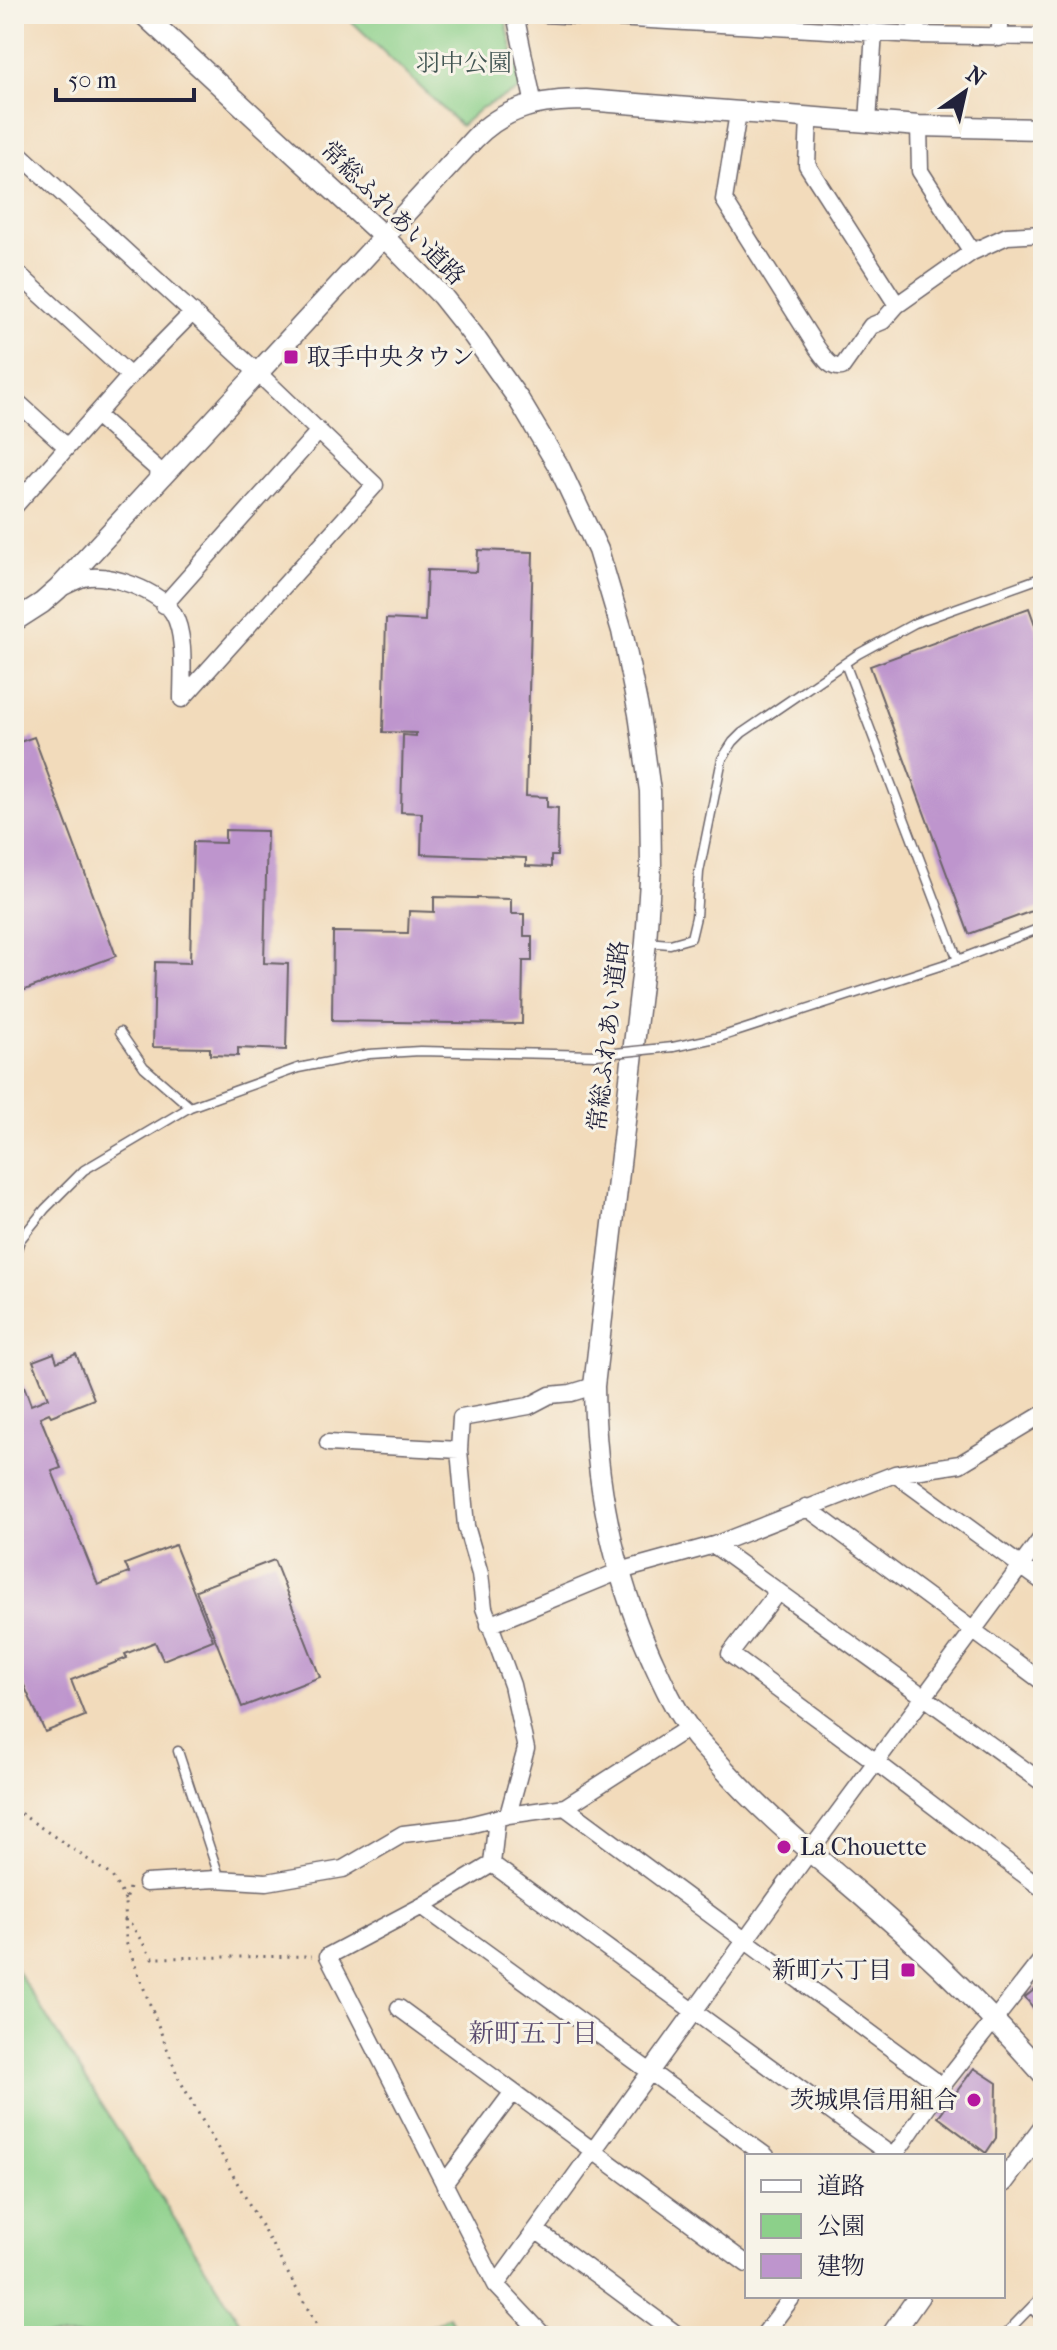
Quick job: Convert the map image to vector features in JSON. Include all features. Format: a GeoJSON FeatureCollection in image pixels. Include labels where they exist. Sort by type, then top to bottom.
{"type":"FeatureCollection","features":[{"type":"Feature","properties":{"kind":"street","name":"常総ふれあい道路"},"geometry":{"type":"LineString","coordinates":[[143,14],[384,237],[442,296],[519,400],[559,467],[598,550],[625,645],[650,791],[651,865],[646,942],[594,1386],[594,1436],[600,1486],[620,1571],[639,1629],[660,1677],[688,1728],[772,1819],[899,1928],[994,2019],[1043,2074]]}},
{"type":"Feature","properties":{"kind":"street"},"geometry":{"type":"LineString","coordinates":[[515,14],[534,105]]}},
{"type":"Feature","properties":{"kind":"street"},"geometry":{"type":"LineString","coordinates":[[545,14],[827,22],[874,32],[916,35],[1043,37]]}},
{"type":"Feature","properties":{"kind":"street"},"geometry":{"type":"LineString","coordinates":[[916,35],[917,14]]}},
{"type":"Feature","properties":{"kind":"street"},"geometry":{"type":"LineString","coordinates":[[999,38],[1001,14]]}},
{"type":"Feature","properties":{"kind":"street"},"geometry":{"type":"LineString","coordinates":[[868,122],[874,32]]}},
{"type":"Feature","properties":{"kind":"street"},"geometry":{"type":"LineString","coordinates":[[14,621],[58,589],[489,123],[509,112],[562,100],[586,100],[919,126],[1043,129]]}},
{"type":"Feature","properties":{"kind":"street"},"geometry":{"type":"LineString","coordinates":[[738,113],[724,200],[817,348],[836,368],[842,367],[871,326],[883,321],[897,305],[972,252],[1007,236],[1043,234]]}},
{"type":"Feature","properties":{"kind":"street"},"geometry":{"type":"LineString","coordinates":[[809,118],[807,165],[897,305]]}},
{"type":"Feature","properties":{"kind":"street"},"geometry":{"type":"LineString","coordinates":[[919,126],[920,171],[972,252]]}},
{"type":"Feature","properties":{"kind":"street"},"geometry":{"type":"LineString","coordinates":[[14,149],[193,312],[375,485],[182,699],[180,638],[172,613],[164,605],[144,590],[117,581],[86,577],[58,589]]}},
{"type":"Feature","properties":{"kind":"street"},"geometry":{"type":"LineString","coordinates":[[14,270],[130,376]]}},
{"type":"Feature","properties":{"kind":"street"},"geometry":{"type":"LineString","coordinates":[[14,507],[130,376],[193,312]]}},
{"type":"Feature","properties":{"kind":"street"},"geometry":{"type":"LineString","coordinates":[[14,399],[67,447]]}},
{"type":"Feature","properties":{"kind":"street"},"geometry":{"type":"LineString","coordinates":[[96,415],[163,474]]}},
{"type":"Feature","properties":{"kind":"street"},"geometry":{"type":"LineString","coordinates":[[164,605],[319,431]]}},
{"type":"Feature","properties":{"kind":"street"},"geometry":{"type":"LineString","coordinates":[[544,2336],[496,2285],[328,1956],[492,1864],[502,1817],[526,1749],[512,1685],[484,1608],[480,1574],[466,1526],[459,1450],[461,1418],[529,1406],[550,1395],[594,1386]]}},
{"type":"Feature","properties":{"kind":"street"},"geometry":{"type":"LineString","coordinates":[[489,1625],[620,1571],[714,1545],[895,1474],[960,1464],[1043,1414]]}},
{"type":"Feature","properties":{"kind":"street"},"geometry":{"type":"LineString","coordinates":[[328,1443],[459,1450]]}},
{"type":"Feature","properties":{"kind":"street"},"geometry":{"type":"LineString","coordinates":[[895,1474],[1043,1582]]}},
{"type":"Feature","properties":{"kind":"street"},"geometry":{"type":"LineString","coordinates":[[806,1507],[1043,1682]]}},
{"type":"Feature","properties":{"kind":"street"},"geometry":{"type":"LineString","coordinates":[[496,2285],[1043,1536]]}},
{"type":"Feature","properties":{"kind":"street"},"geometry":{"type":"LineString","coordinates":[[714,1545],[1043,1783]]}},
{"type":"Feature","properties":{"kind":"street"},"geometry":{"type":"LineString","coordinates":[[777,1593],[730,1654],[1043,1889]]}},
{"type":"Feature","properties":{"kind":"street"},"geometry":{"type":"LineString","coordinates":[[146,1883],[220,1879],[267,1882],[343,1869],[403,1834],[461,1827],[565,1807],[688,1728]]}},
{"type":"Feature","properties":{"kind":"street"},"geometry":{"type":"LineString","coordinates":[[565,1807],[942,2086]]}},
{"type":"Feature","properties":{"kind":"street"},"geometry":{"type":"LineString","coordinates":[[492,1864],[890,2154]]}},
{"type":"Feature","properties":{"kind":"street"},"geometry":{"type":"LineString","coordinates":[[422,1906],[763,2154]]}},
{"type":"Feature","properties":{"kind":"street"},"geometry":{"type":"LineString","coordinates":[[894,2154],[942,2086],[1043,1958]]}},
{"type":"Feature","properties":{"kind":"street"},"geometry":{"type":"LineString","coordinates":[[399,2008],[745,2263]]}},
{"type":"Feature","properties":{"kind":"street"},"geometry":{"type":"LineString","coordinates":[[444,2184],[513,2092]]}},
{"type":"Feature","properties":{"kind":"street"},"geometry":{"type":"LineString","coordinates":[[1005,2179],[1043,2128]]}},
{"type":"Feature","properties":{"kind":"street"},"geometry":{"type":"LineString","coordinates":[[536,2230],[679,2336]]}},
{"type":"Feature","properties":{"kind":"street"},"geometry":{"type":"LineString","coordinates":[[763,2336],[791,2298]]}},
{"type":"Feature","properties":{"kind":"street"},"geometry":{"type":"LineString","coordinates":[[891,2336],[918,2298]]}},
{"type":"Feature","properties":{"kind":"lane"},"geometry":{"type":"LineString","coordinates":[[646,942],[670,944],[691,938],[696,917],[699,872],[722,759],[742,733],[845,663],[915,623],[1043,577]]}},
{"type":"Feature","properties":{"kind":"lane"},"geometry":{"type":"LineString","coordinates":[[845,663],[958,960]]}},
{"type":"Feature","properties":{"kind":"lane"},"geometry":{"type":"LineString","coordinates":[[14,1258],[20,1240],[45,1209],[84,1170],[190,1107],[298,1068],[369,1054],[420,1051],[596,1055],[673,1047],[720,1037],[958,960],[1043,927]]}},
{"type":"Feature","properties":{"kind":"lane"},"geometry":{"type":"LineString","coordinates":[[120,1032],[144,1067],[190,1107]]}},
{"type":"Feature","properties":{"kind":"lane"},"geometry":{"type":"LineString","coordinates":[[178,1751],[220,1879]]}},
{"type":"Feature","properties":{"kind":"lane"},"geometry":{"type":"LineString","coordinates":[[1003,2336],[1043,2295]]}},
{"type":"Feature","properties":{"kind":"lane"},"geometry":{"type":"LineString","coordinates":[[1031,2308],[1043,2320]]}},
{"type":"Feature","properties":{"kind":"path"},"geometry":{"type":"LineString","coordinates":[[14,1809],[112,1876],[125,1900]]}},
{"type":"Feature","properties":{"kind":"path"},"geometry":{"type":"LineString","coordinates":[[146,1883],[128,1889],[124,1919],[126,1942],[178,2077],[323,2336]]}},
{"type":"Feature","properties":{"kind":"path"},"geometry":{"type":"LineString","coordinates":[[124,1919],[131,1924],[152,1958],[328,1956]]}},
{"type":"Feature","properties":{"kind":"green space","name":"羽中公園"},"geometry":{"type":"Polygon","coordinates":[[[344,14],[504,14],[522,89],[481,108],[461,126],[344,14]]]}},
{"type":"Feature","properties":{"kind":"green space"},"geometry":{"type":"Polygon","coordinates":[[[14,1966],[249,2336],[14,2336],[14,1966]]]}},
{"type":"Feature","properties":{"kind":"green space"},"geometry":{"type":"Polygon","coordinates":[[[449,2316],[461,2336],[414,2336],[449,2316]]]}},
{"type":"Feature","properties":{"kind":"building"},"geometry":{"type":"Polygon","coordinates":[[[478,550],[533,552],[526,796],[547,797],[547,807],[558,808],[557,856],[551,856],[551,867],[526,866],[526,858],[421,854],[422,813],[401,812],[403,735],[416,736],[416,733],[383,732],[386,619],[425,621],[427,570],[477,572],[478,550]]]}},
{"type":"Feature","properties":{"kind":"building"},"geometry":{"type":"Polygon","coordinates":[[[1029,608],[1043,647],[1043,907],[969,934],[870,666],[1029,608]]]}},
{"type":"Feature","properties":{"kind":"building"},"geometry":{"type":"Polygon","coordinates":[[[34,737],[116,956],[14,994],[14,744],[34,737]]]}},
{"type":"Feature","properties":{"kind":"building"},"geometry":{"type":"Polygon","coordinates":[[[225,830],[267,831],[264,963],[288,964],[286,1050],[238,1048],[238,1056],[210,1055],[210,1048],[153,1047],[155,962],[190,963],[193,842],[225,843],[225,830]]]}},
{"type":"Feature","properties":{"kind":"building"},"geometry":{"type":"Polygon","coordinates":[[[434,897],[511,899],[511,914],[524,914],[524,936],[532,936],[532,961],[523,961],[522,1024],[332,1021],[333,932],[408,933],[409,911],[434,912],[434,897]]]}},
{"type":"Feature","properties":{"kind":"building"},"geometry":{"type":"Polygon","coordinates":[[[54,1353],[57,1362],[76,1354],[94,1399],[51,1416],[49,1413],[40,1417],[61,1468],[52,1471],[98,1585],[129,1573],[125,1564],[175,1545],[213,1640],[163,1660],[155,1642],[125,1654],[127,1658],[71,1680],[85,1716],[45,1732],[14,1663],[14,1390],[24,1386],[31,1405],[48,1398],[33,1361],[54,1353]]]}},
{"type":"Feature","properties":{"kind":"building"},"geometry":{"type":"Polygon","coordinates":[[[274,1560],[320,1677],[242,1707],[196,1590],[274,1560]]]}},
{"type":"Feature","properties":{"kind":"building"},"geometry":{"type":"Polygon","coordinates":[[[1043,1983],[1043,2021],[1025,1997],[1043,1983]]]}},
{"type":"Feature","properties":{"kind":"building","name":"茨城県信用組合"},"geometry":{"type":"Polygon","coordinates":[[[974,2068],[997,2083],[996,2138],[986,2153],[938,2117],[974,2068]]]}},
{"type":"Feature","properties":{"kind":"place","name":"取手中央タウン"},"geometry":{"type":"Point","coordinates":[291,357]}},
{"type":"Feature","properties":{"kind":"place","name":"La Chouette"},"geometry":{"type":"Point","coordinates":[784,1847]}},
{"type":"Feature","properties":{"kind":"place","name":"新町六丁目"},"geometry":{"type":"Point","coordinates":[908,1970]}},
{"type":"Feature","properties":{"kind":"place","name":"茨城県信用組合"},"geometry":{"type":"Point","coordinates":[974,2100]}},
{"type":"Feature","properties":{"kind":"district","name":"新町五丁目"},"geometry":{"type":"Point","coordinates":[533,2033]}}]}
